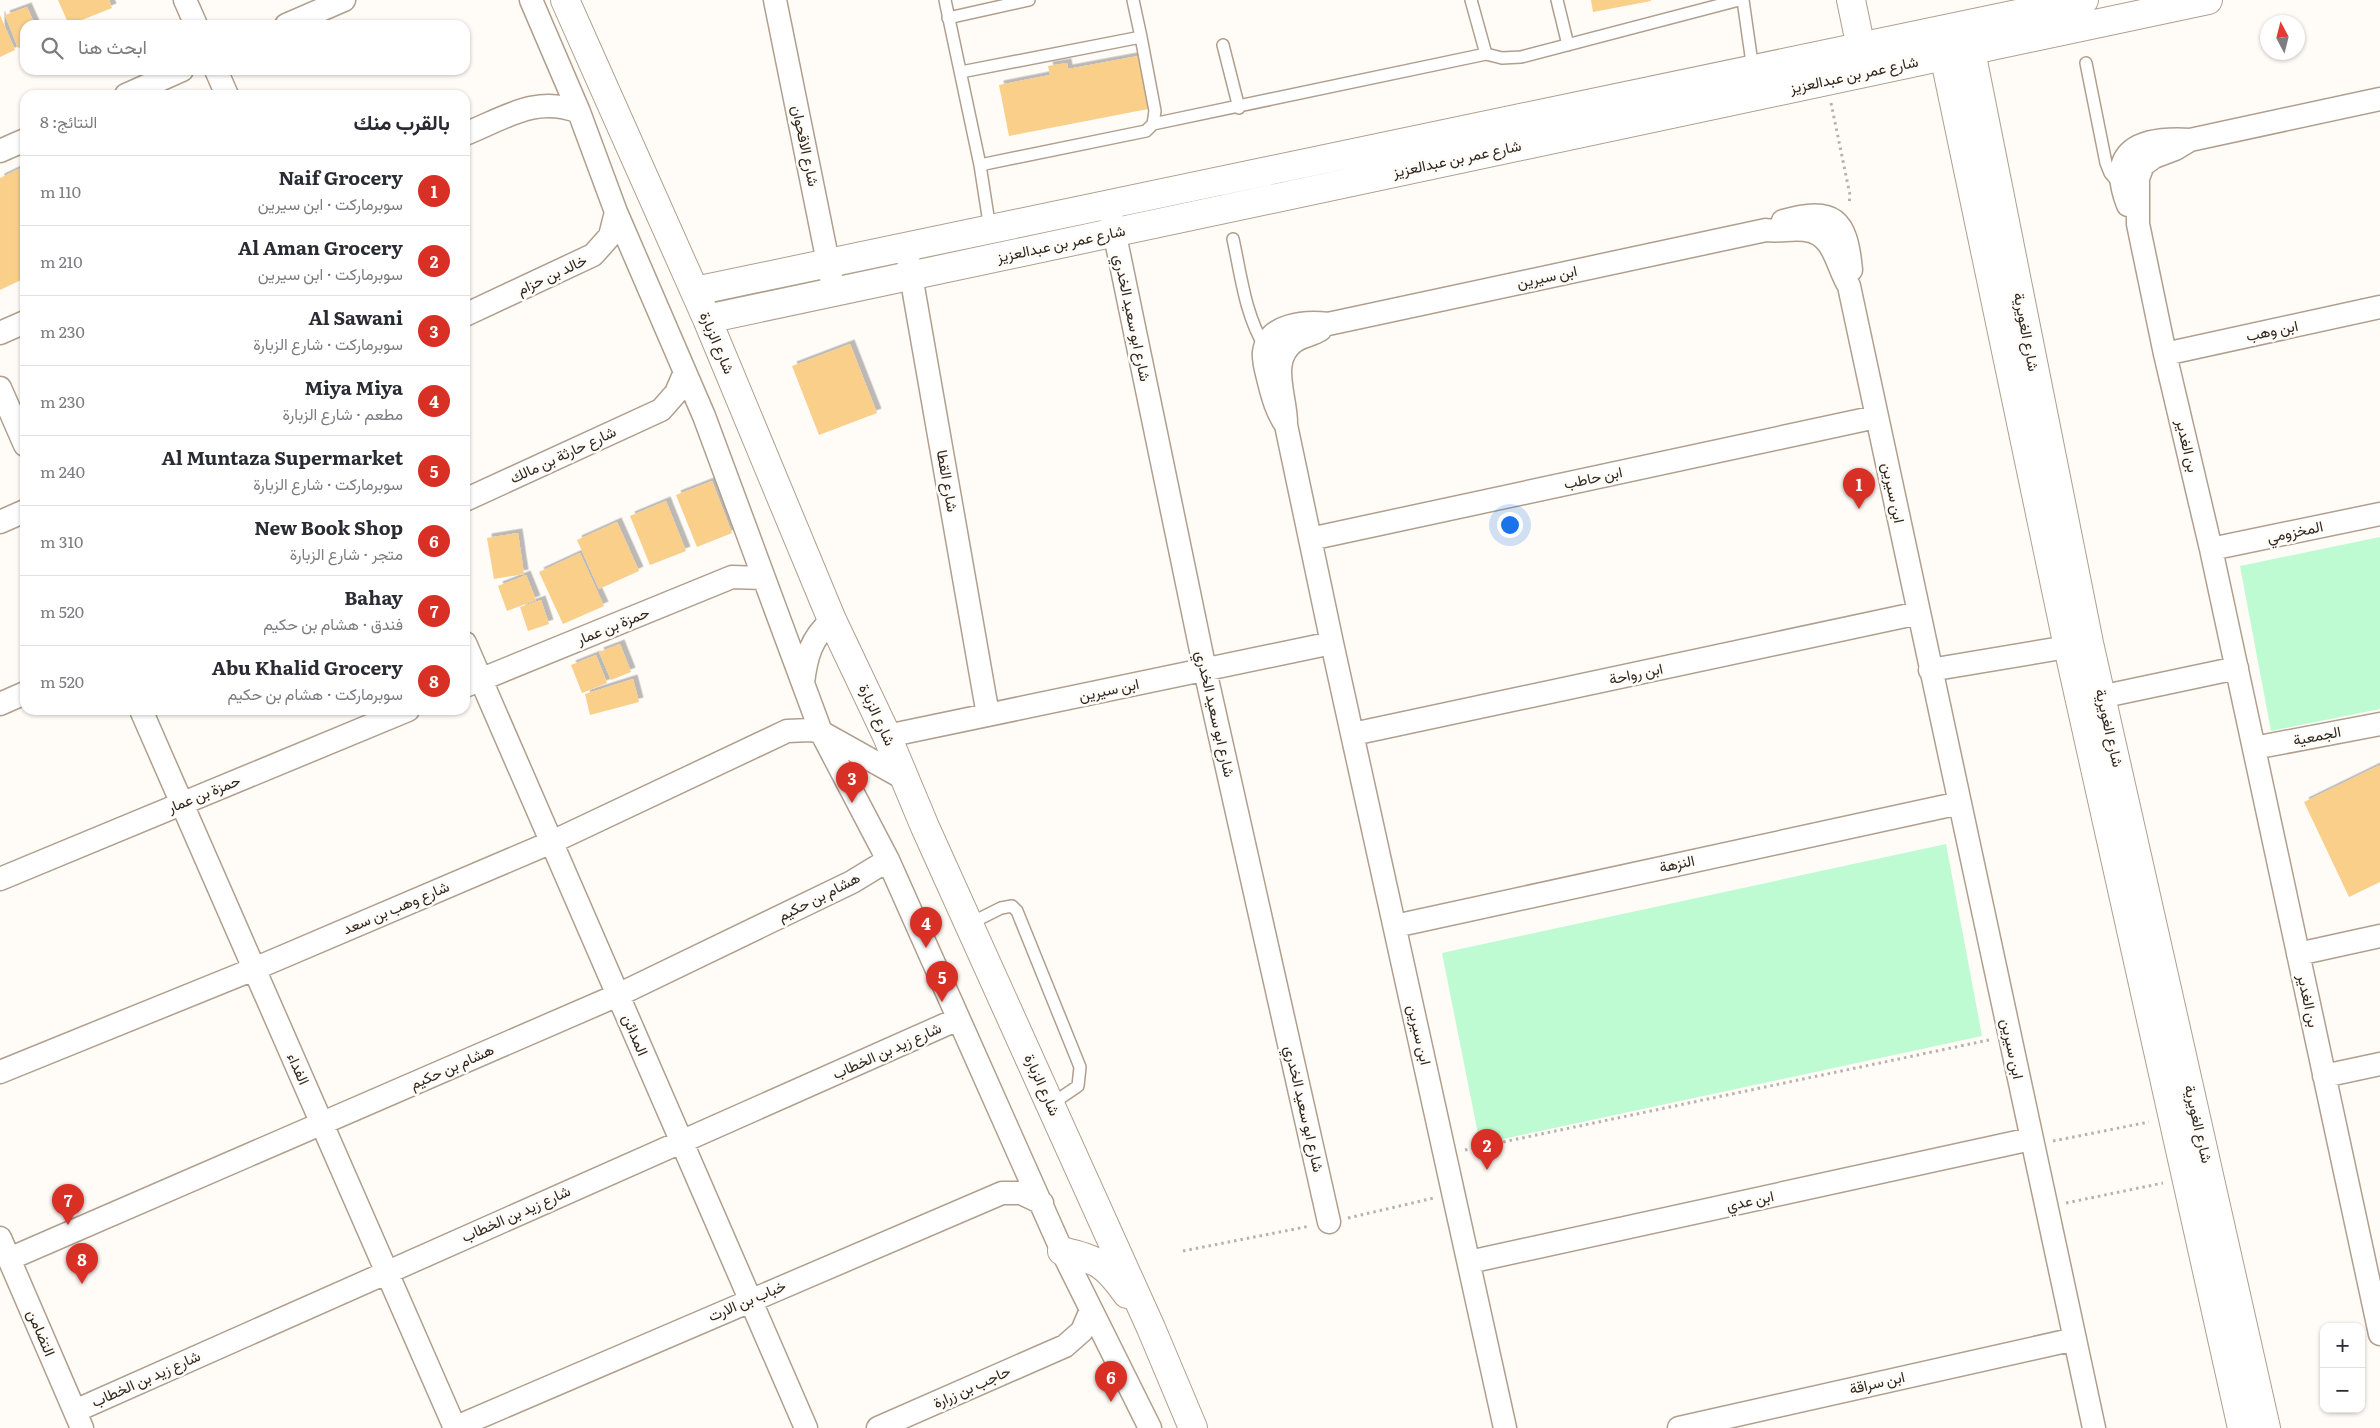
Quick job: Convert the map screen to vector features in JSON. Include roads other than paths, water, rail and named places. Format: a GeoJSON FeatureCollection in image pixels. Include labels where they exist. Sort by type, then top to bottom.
{"type":"FeatureCollection","features":[{"type":"Feature","properties":{"kind":"street"},"geometry":{"type":"LineString","coordinates":[[185,0],[194,20]]}},
{"type":"Feature","properties":{"kind":"street"},"geometry":{"type":"LineString","coordinates":[[298,20],[344,0]]}},
{"type":"Feature","properties":{"kind":"street"},"geometry":{"type":"LineString","coordinates":[[531,0],[579,112],[616,212],[704,416],[803,686],[822,732],[888,860],[1062,1251],[1150,1428]]}},
{"type":"Feature","properties":{"kind":"street","name":"شارع الزبارة"},"geometry":{"type":"LineString","coordinates":[[565,0],[695,291],[832,620],[887,736],[969,924],[1151,1328],[1193,1428]]}},
{"type":"Feature","properties":{"kind":"street","name":"شارع الاقحوان"},"geometry":{"type":"LineString","coordinates":[[775,0],[830,263],[834,292]]}},
{"type":"Feature","properties":{"kind":"street"},"geometry":{"type":"LineString","coordinates":[[1851,0],[1861,48]]}},
{"type":"Feature","properties":{"kind":"street","name":"شارع عمر بن عبدالعزيز"},"geometry":{"type":"LineString","coordinates":[[695,291],[906,247],[992,244],[1114,232],[1826,80],[2032,19],[2084,0]]}},
{"type":"Feature","properties":{"kind":"street","name":"شارع عمر بن عبدالعزيز"},"geometry":{"type":"LineString","coordinates":[[2032,19],[2208,0]]}},
{"type":"Feature","properties":{"kind":"street","name":"شارع عمر بن عبدالعزيز"},"geometry":{"type":"LineString","coordinates":[[707,319],[912,276],[992,244],[1109,205],[1861,48],[1955,41]]}},
{"type":"Feature","properties":{"kind":"street","name":"شارع الغويرية"},"geometry":{"type":"LineString","coordinates":[[1955,41],[2078,645],[2191,1148],[2266,1428]]}},
{"type":"Feature","properties":{"kind":"street"},"geometry":{"type":"LineString","coordinates":[[537,105],[552,86],[558,63]]}},
{"type":"Feature","properties":{"kind":"street"},"geometry":{"type":"LineString","coordinates":[[137,90],[171,75]]}},
{"type":"Feature","properties":{"kind":"street"},"geometry":{"type":"LineString","coordinates":[[218,75],[225,90]]}},
{"type":"Feature","properties":{"kind":"street","name":"بن الغدير"},"geometry":{"type":"LineString","coordinates":[[2138,224],[2127,201],[2122,162],[2130,151],[2162,141],[2190,140],[2380,99]]}},
{"type":"Feature","properties":{"kind":"street"},"geometry":{"type":"LineString","coordinates":[[470,132],[537,105],[558,105],[579,112]]}},
{"type":"Feature","properties":{"kind":"street","name":"بن الغدير"},"geometry":{"type":"LineString","coordinates":[[2190,140],[2175,149],[2148,160],[2139,171],[2138,224],[2165,354],[2237,668],[2324,1076],[2374,1273],[2380,1334]]}},
{"type":"Feature","properties":{"kind":"street"},"geometry":{"type":"LineString","coordinates":[[0,151],[20,142]]}},
{"type":"Feature","properties":{"kind":"street","name":"شارع ابو سعيد الخدري"},"geometry":{"type":"LineString","coordinates":[[1109,205],[1205,670],[1330,1222]]}},
{"type":"Feature","properties":{"kind":"street","name":"خالد بن حزام"},"geometry":{"type":"LineString","coordinates":[[470,313],[593,255],[610,236],[616,212]]}},
{"type":"Feature","properties":{"kind":"street","name":"ابن سيرين"},"geometry":{"type":"LineString","coordinates":[[1766,230],[1783,221],[1815,214],[1829,217],[1844,232],[1851,267],[1849,286]]}},
{"type":"Feature","properties":{"kind":"street","name":"ابن سيرين"},"geometry":{"type":"LineString","coordinates":[[1505,1428],[1332,643],[1286,425],[1286,403],[1280,367],[1284,352],[1294,341],[1328,324],[1766,230],[1805,230],[1818,234],[1830,244],[1849,286],[2094,1428]]}},
{"type":"Feature","properties":{"kind":"street","name":"شارع القطا"},"geometry":{"type":"LineString","coordinates":[[906,247],[988,715]]}},
{"type":"Feature","properties":{"kind":"street","name":"ابن وهب"},"geometry":{"type":"LineString","coordinates":[[2165,354],[2380,307]]}},
{"type":"Feature","properties":{"kind":"street","name":"ابن سيرين"},"geometry":{"type":"LineString","coordinates":[[1286,425],[1280,416],[1272,395],[1264,362],[1265,346],[1273,334],[1285,328],[1310,323],[1328,324]]}},
{"type":"Feature","properties":{"kind":"street"},"geometry":{"type":"LineString","coordinates":[[0,333],[20,324]]}},
{"type":"Feature","properties":{"kind":"street","name":"شارع حارثة بن مالك"},"geometry":{"type":"LineString","coordinates":[[470,498],[660,410],[676,393],[685,372]]}},
{"type":"Feature","properties":{"kind":"street"},"geometry":{"type":"LineString","coordinates":[[0,388],[20,434]]}},
{"type":"Feature","properties":{"kind":"street","name":"شارع حارثة بن مالك"},"geometry":{"type":"LineString","coordinates":[[660,410],[683,410],[704,416]]}},
{"type":"Feature","properties":{"kind":"street","name":"ابن حاطب"},"geometry":{"type":"LineString","coordinates":[[1310,539],[1876,416]]}},
{"type":"Feature","properties":{"kind":"street"},"geometry":{"type":"LineString","coordinates":[[0,522],[20,513]]}},
{"type":"Feature","properties":{"kind":"street","name":"المخزومي"},"geometry":{"type":"LineString","coordinates":[[2211,549],[2380,514]]}},
{"type":"Feature","properties":{"kind":"street","name":"حمزة بن عمار"},"geometry":{"type":"LineString","coordinates":[[473,683],[732,577],[763,578]]}},
{"type":"Feature","properties":{"kind":"street","name":"ابن رواحة"},"geometry":{"type":"LineString","coordinates":[[1353,734],[1919,613]]}},
{"type":"Feature","properties":{"kind":"street"},"geometry":{"type":"LineString","coordinates":[[787,731],[799,709],[806,659],[811,644],[832,620]]}},
{"type":"Feature","properties":{"kind":"street","name":"ابن سيرين"},"geometry":{"type":"LineString","coordinates":[[887,736],[1332,643]]}},
{"type":"Feature","properties":{"kind":"street"},"geometry":{"type":"LineString","coordinates":[[1930,670],[2078,645]]}},
{"type":"Feature","properties":{"kind":"street","name":"المدائن"},"geometry":{"type":"LineString","coordinates":[[470,668],[473,683],[552,842],[806,1428]]}},
{"type":"Feature","properties":{"kind":"street"},"geometry":{"type":"LineString","coordinates":[[2091,699],[2237,668]]}},
{"type":"Feature","properties":{"kind":"street"},"geometry":{"type":"LineString","coordinates":[[0,704],[20,695]]}},
{"type":"Feature","properties":{"kind":"street","name":"شارع الغويرية"},"geometry":{"type":"LineString","coordinates":[[2091,699],[2173,1117],[2191,1148],[2186,1178],[2242,1428]]}},
{"type":"Feature","properties":{"kind":"street","name":"الفداء"},"geometry":{"type":"LineString","coordinates":[[143,715],[454,1428]]}},
{"type":"Feature","properties":{"kind":"street","name":"حمزة بن عمار"},"geometry":{"type":"LineString","coordinates":[[0,879],[396,715]]}},
{"type":"Feature","properties":{"kind":"street","name":"الجمعية"},"geometry":{"type":"LineString","coordinates":[[2254,748],[2380,724]]}},
{"type":"Feature","properties":{"kind":"street","name":"شارع وهب بن سعد"},"geometry":{"type":"LineString","coordinates":[[0,1072],[254,969],[552,842],[787,731],[811,730],[822,732],[906,780]]}},
{"type":"Feature","properties":{"kind":"street","name":"النزهة"},"geometry":{"type":"LineString","coordinates":[[1395,926],[1960,803]]}},
{"type":"Feature","properties":{"kind":"street","name":"هشام بن حكيم"},"geometry":{"type":"LineString","coordinates":[[9,1259],[618,995],[852,882],[888,860]]}},
{"type":"Feature","properties":{"kind":"street"},"geometry":{"type":"LineString","coordinates":[[2298,954],[2380,936]]}},
{"type":"Feature","properties":{"kind":"street","name":"شارع زيد بن الخطاب"},"geometry":{"type":"LineString","coordinates":[[78,1419],[387,1272],[681,1140],[958,1019]]}},
{"type":"Feature","properties":{"kind":"street"},"geometry":{"type":"LineString","coordinates":[[2324,1076],[2380,1064]]}},
{"type":"Feature","properties":{"kind":"street","name":"ابن عدي"},"geometry":{"type":"LineString","coordinates":[[1469,1262],[2032,1142]]}},
{"type":"Feature","properties":{"kind":"street","name":"خباب بن الارت"},"geometry":{"type":"LineString","coordinates":[[454,1428],[1002,1193],[1021,1193],[1042,1203]]}},
{"type":"Feature","properties":{"kind":"street","name":"التضامن"},"geometry":{"type":"LineString","coordinates":[[0,1238],[78,1419]]}},
{"type":"Feature","properties":{"kind":"street"},"geometry":{"type":"LineString","coordinates":[[1062,1251],[1096,1260],[1111,1272],[1151,1328]]}},
{"type":"Feature","properties":{"kind":"street","name":"حاجب بن زرارة"},"geometry":{"type":"LineString","coordinates":[[878,1428],[1065,1346],[1082,1331],[1091,1310]]}},
{"type":"Feature","properties":{"kind":"street","name":"ابن سراقة"},"geometry":{"type":"LineString","coordinates":[[1679,1428],[2075,1338]]}},
{"type":"Feature","properties":{"kind":"street","name":"حاجب بن زرارة"},"geometry":{"type":"LineString","coordinates":[[1065,1346],[1089,1346],[1112,1351]]}},
{"type":"Feature","properties":{"kind":"lane"},"geometry":{"type":"LineString","coordinates":[[945,0],[980,165],[992,244]]}},
{"type":"Feature","properties":{"kind":"lane"},"geometry":{"type":"LineString","coordinates":[[948,18],[1017,1],[1030,0]]}},
{"type":"Feature","properties":{"kind":"lane"},"geometry":{"type":"LineString","coordinates":[[1133,0],[1155,111],[1153,124]]}},
{"type":"Feature","properties":{"kind":"lane"},"geometry":{"type":"LineString","coordinates":[[1471,0],[1486,54]]}},
{"type":"Feature","properties":{"kind":"lane"},"geometry":{"type":"LineString","coordinates":[[1557,0],[1568,45]]}},
{"type":"Feature","properties":{"kind":"lane"},"geometry":{"type":"LineString","coordinates":[[980,165],[1134,136],[1146,131],[1153,124],[1239,108],[1486,54],[1502,58],[1521,57],[1739,0]]}},
{"type":"Feature","properties":{"kind":"lane"},"geometry":{"type":"LineString","coordinates":[[1743,0],[1753,70]]}},
{"type":"Feature","properties":{"kind":"lane"},"geometry":{"type":"LineString","coordinates":[[961,72],[1141,37]]}},
{"type":"Feature","properties":{"kind":"lane"},"geometry":{"type":"LineString","coordinates":[[1223,45],[1239,108]]}},
{"type":"Feature","properties":{"kind":"lane"},"geometry":{"type":"LineString","coordinates":[[2086,63],[2106,163],[2110,173],[2125,189]]}},
{"type":"Feature","properties":{"kind":"lane"},"geometry":{"type":"LineString","coordinates":[[1233,239],[1249,312],[1265,346]]}},
{"type":"Feature","properties":{"kind":"lane"},"geometry":{"type":"LineString","coordinates":[[969,924],[1001,908],[1012,906],[1017,911],[1080,1067],[1078,1086],[1050,1104]]}},
{"type":"Feature","properties":{"kind":"place","name":"Naif Grocery"},"geometry":{"type":"Point","coordinates":[1859,509]}},
{"type":"Feature","properties":{"kind":"place","name":"Al Sawani"},"geometry":{"type":"Point","coordinates":[852,803]}},
{"type":"Feature","properties":{"kind":"place","name":"Miya Miya"},"geometry":{"type":"Point","coordinates":[926,948]}},
{"type":"Feature","properties":{"kind":"place","name":"Al Muntaza Supermarket"},"geometry":{"type":"Point","coordinates":[942,1002]}},
{"type":"Feature","properties":{"kind":"place","name":"Al Aman Grocery"},"geometry":{"type":"Point","coordinates":[1487,1170]}},
{"type":"Feature","properties":{"kind":"place","name":"Bahay"},"geometry":{"type":"Point","coordinates":[68,1225]}},
{"type":"Feature","properties":{"kind":"place","name":"Abu Khalid Grocery"},"geometry":{"type":"Point","coordinates":[82,1284]}},
{"type":"Feature","properties":{"kind":"place","name":"New Book Shop"},"geometry":{"type":"Point","coordinates":[1111,1402]}}]}
